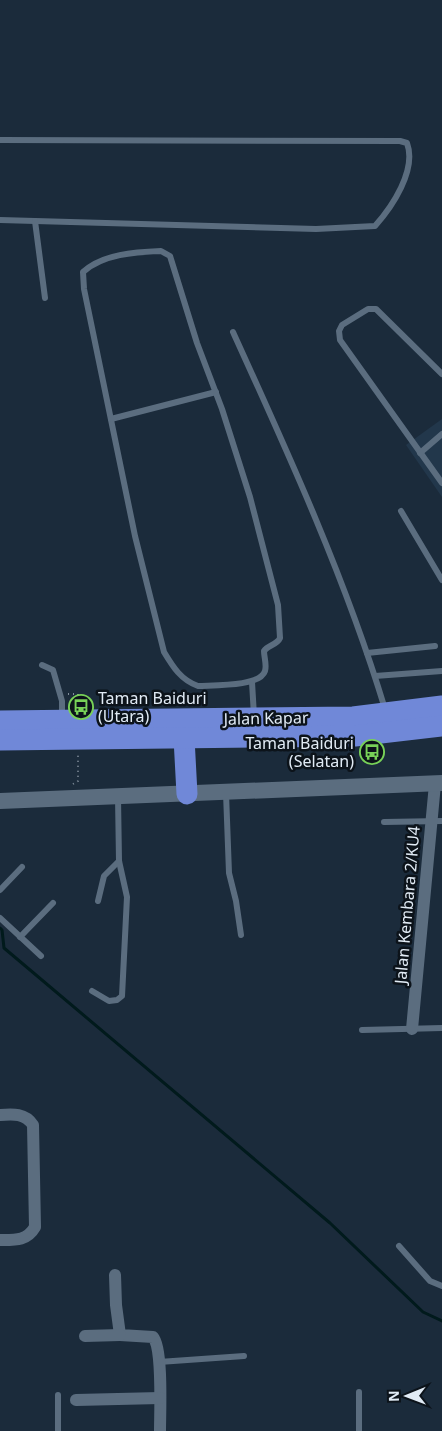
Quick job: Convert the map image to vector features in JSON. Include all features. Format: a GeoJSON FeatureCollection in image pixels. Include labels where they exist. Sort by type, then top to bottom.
{"type":"FeatureCollection","features":[{"type":"Feature","properties":{"kind":"highway","name":"Jalan Kapar"},"geometry":{"type":"LineString","coordinates":[[0,740],[62,729],[254,718],[354,717],[442,706]]}},
{"type":"Feature","properties":{"kind":"highway","name":"Jalan Kapar"},"geometry":{"type":"LineString","coordinates":[[0,721],[185,746],[355,736],[442,726]]}},
{"type":"Feature","properties":{"kind":"highway"},"geometry":{"type":"LineString","coordinates":[[185,746],[187,785]]}},
{"type":"Feature","properties":{"kind":"street"},"geometry":{"type":"LineString","coordinates":[[0,801],[118,796],[187,785],[226,792],[438,784]]}},
{"type":"Feature","properties":{"kind":"street","name":"Jalan Kembara 2/KU4"},"geometry":{"type":"LineString","coordinates":[[412,1029],[437,821],[438,784]]}},
{"type":"Feature","properties":{"kind":"street"},"geometry":{"type":"LineString","coordinates":[[0,1115],[20,1115],[30,1120],[33,1125],[35,1227],[26,1238],[0,1240]]}},
{"type":"Feature","properties":{"kind":"street"},"geometry":{"type":"LineString","coordinates":[[115,1275],[120,1336]]}},
{"type":"Feature","properties":{"kind":"street"},"geometry":{"type":"LineString","coordinates":[[85,1336],[153,1337],[156,1340],[159,1362],[160,1431]]}},
{"type":"Feature","properties":{"kind":"street"},"geometry":{"type":"LineString","coordinates":[[76,1400],[160,1398]]}},
{"type":"Feature","properties":{"kind":"lane"},"geometry":{"type":"LineString","coordinates":[[0,140],[400,141],[407,143],[409,149],[407,169],[400,193],[375,226],[316,229],[0,220]]}},
{"type":"Feature","properties":{"kind":"lane"},"geometry":{"type":"LineString","coordinates":[[35,221],[45,298]]}},
{"type":"Feature","properties":{"kind":"lane"},"geometry":{"type":"LineString","coordinates":[[140,252],[161,252],[170,256],[197,343],[216,392],[250,497],[278,605],[280,638],[278,642],[264,651],[266,669],[263,675],[252,682],[198,686],[181,676],[164,652],[135,536],[112,419],[84,289],[83,272],[89,266],[104,259],[140,252]]}},
{"type":"Feature","properties":{"kind":"lane"},"geometry":{"type":"LineString","coordinates":[[442,374],[376,309],[368,309],[342,325],[339,331],[340,340],[442,483]]}},
{"type":"Feature","properties":{"kind":"lane"},"geometry":{"type":"LineString","coordinates":[[233,332],[295,471],[335,568],[367,653],[386,712]]}},
{"type":"Feature","properties":{"kind":"lane"},"geometry":{"type":"LineString","coordinates":[[112,419],[216,392]]}},
{"type":"Feature","properties":{"kind":"lane"},"geometry":{"type":"LineString","coordinates":[[420,453],[442,434]]}},
{"type":"Feature","properties":{"kind":"lane"},"geometry":{"type":"LineString","coordinates":[[401,511],[442,580]]}},
{"type":"Feature","properties":{"kind":"lane"},"geometry":{"type":"LineString","coordinates":[[367,653],[435,646]]}},
{"type":"Feature","properties":{"kind":"lane"},"geometry":{"type":"LineString","coordinates":[[42,665],[52,670],[56,680],[62,701],[62,729]]}},
{"type":"Feature","properties":{"kind":"lane"},"geometry":{"type":"LineString","coordinates":[[375,676],[442,671]]}},
{"type":"Feature","properties":{"kind":"lane"},"geometry":{"type":"LineString","coordinates":[[252,682],[254,718]]}},
{"type":"Feature","properties":{"kind":"lane"},"geometry":{"type":"LineString","coordinates":[[226,792],[229,873],[236,901],[241,935]]}},
{"type":"Feature","properties":{"kind":"lane"},"geometry":{"type":"LineString","coordinates":[[92,992],[109,1001],[117,1000],[122,996],[127,897],[119,861],[118,796]]}},
{"type":"Feature","properties":{"kind":"lane"},"geometry":{"type":"LineString","coordinates":[[384,822],[437,821]]}},
{"type":"Feature","properties":{"kind":"lane"},"geometry":{"type":"LineString","coordinates":[[98,901],[104,876],[119,861]]}},
{"type":"Feature","properties":{"kind":"lane"},"geometry":{"type":"LineString","coordinates":[[0,890],[22,867]]}},
{"type":"Feature","properties":{"kind":"lane"},"geometry":{"type":"LineString","coordinates":[[20,937],[53,903]]}},
{"type":"Feature","properties":{"kind":"lane"},"geometry":{"type":"LineString","coordinates":[[0,918],[41,956]]}},
{"type":"Feature","properties":{"kind":"lane"},"geometry":{"type":"LineString","coordinates":[[362,1030],[442,1028]]}},
{"type":"Feature","properties":{"kind":"lane"},"geometry":{"type":"LineString","coordinates":[[399,1246],[430,1281],[442,1286]]}},
{"type":"Feature","properties":{"kind":"lane"},"geometry":{"type":"LineString","coordinates":[[159,1362],[244,1356]]}},
{"type":"Feature","properties":{"kind":"lane"},"geometry":{"type":"LineString","coordinates":[[359,1392],[359,1431]]}},
{"type":"Feature","properties":{"kind":"lane"},"geometry":{"type":"LineString","coordinates":[[58,1395],[58,1431]]}},
{"type":"Feature","properties":{"kind":"shaded area"},"geometry":{"type":"Polygon","coordinates":[[[442,419],[442,497],[406,445],[442,419]]]}},
{"type":"Feature","properties":{"kind":"waterway"},"geometry":{"type":"LineString","coordinates":[[0,928],[2,930],[4,948],[330,1223],[423,1312],[442,1321]]}},
{"type":"Feature","properties":{"kind":"place","name":"Taman Baiduri (Utara)"},"geometry":{"type":"Point","coordinates":[81,707]}},
{"type":"Feature","properties":{"kind":"place","name":"Taman Baiduri (Selatan)"},"geometry":{"type":"Point","coordinates":[372,752]}}]}
